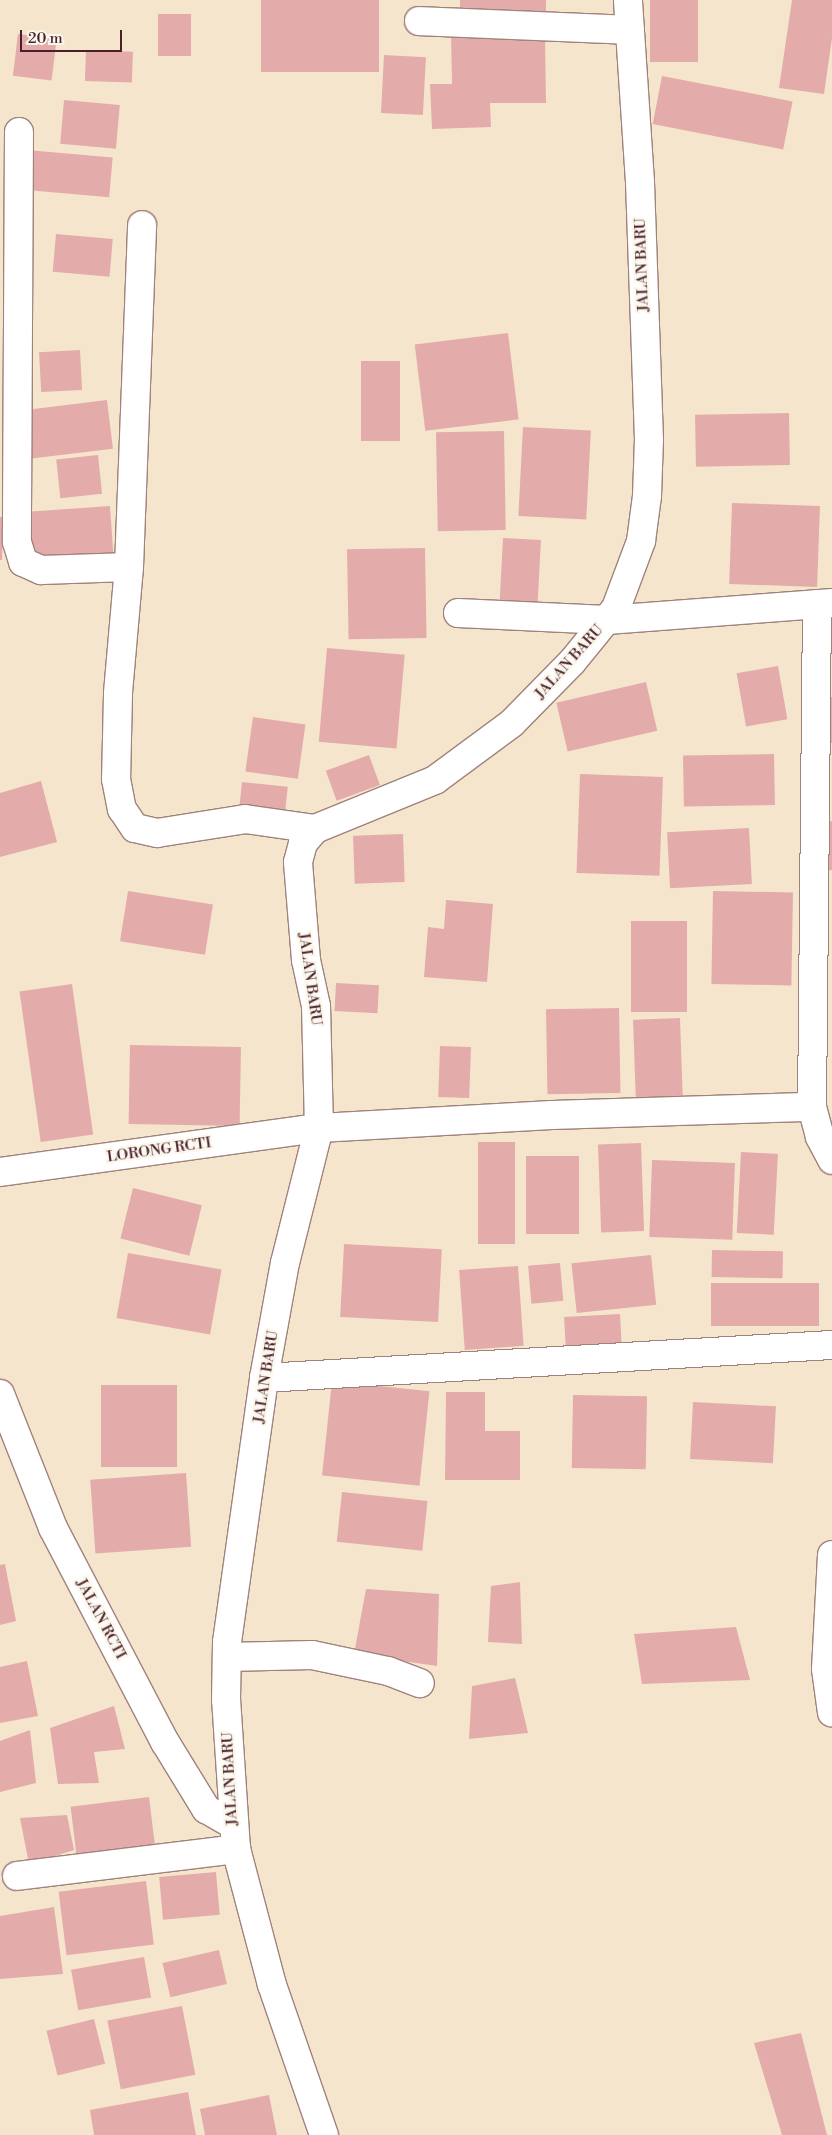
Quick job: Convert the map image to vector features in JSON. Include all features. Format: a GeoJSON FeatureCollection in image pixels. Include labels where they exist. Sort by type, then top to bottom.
{"type":"FeatureCollection","features":[{"type":"Feature","properties":{"kind":"street","name":"JALAN BARU"},"geometry":{"type":"LineString","coordinates":[[324,2135],[272,1985],[234,1837],[227,1657],[264,1378],[285,1263],[319,1128],[316,1006],[306,960],[298,885],[303,843],[315,830],[435,780],[466,758],[512,723],[572,662],[616,608],[641,541],[647,496],[649,440],[640,182],[628,0]]}},
{"type":"Feature","properties":{"kind":"street"},"geometry":{"type":"LineString","coordinates":[[419,21],[630,30]]}},
{"type":"Feature","properties":{"kind":"street"},"geometry":{"type":"LineString","coordinates":[[19,132],[17,542],[23,562],[41,570],[129,567]]}},
{"type":"Feature","properties":{"kind":"street"},"geometry":{"type":"LineString","coordinates":[[142,225],[129,567],[118,694],[116,779],[122,809],[135,828],[157,833],[261,819],[315,830]]}},
{"type":"Feature","properties":{"kind":"street"},"geometry":{"type":"LineString","coordinates":[[458,613],[607,620],[825,604],[812,1107],[820,1137],[832,1160]]}},
{"type":"Feature","properties":{"kind":"street","name":"LORONG RCTI"},"geometry":{"type":"LineString","coordinates":[[0,1172],[319,1128],[552,1115],[812,1107]]}},
{"type":"Feature","properties":{"kind":"street"},"geometry":{"type":"LineString","coordinates":[[264,1378],[832,1345]]}},
{"type":"Feature","properties":{"kind":"street","name":"JALAN RCTI"},"geometry":{"type":"LineString","coordinates":[[0,1394],[53,1528],[165,1742],[206,1810],[234,1837]]}},
{"type":"Feature","properties":{"kind":"street"},"geometry":{"type":"LineString","coordinates":[[832,1555],[831,1632],[826,1669],[832,1713]]}},
{"type":"Feature","properties":{"kind":"street"},"geometry":{"type":"LineString","coordinates":[[227,1657],[312,1655],[388,1671],[420,1683]]}},
{"type":"Feature","properties":{"kind":"street"},"geometry":{"type":"LineString","coordinates":[[17,1876],[234,1837]]}},
{"type":"Feature","properties":{"kind":"building"},"geometry":{"type":"Polygon","coordinates":[[[261,0],[379,0],[379,72],[261,72],[261,0]]]}},
{"type":"Feature","properties":{"kind":"building"},"geometry":{"type":"Polygon","coordinates":[[[460,0],[546,0],[546,12],[460,12],[460,0]]]}},
{"type":"Feature","properties":{"kind":"building"},"geometry":{"type":"Polygon","coordinates":[[[650,0],[698,0],[698,62],[650,62],[650,0]]]}},
{"type":"Feature","properties":{"kind":"building"},"geometry":{"type":"Polygon","coordinates":[[[792,0],[832,0],[832,38],[824,94],[779,88],[792,0]]]}},
{"type":"Feature","properties":{"kind":"building"},"geometry":{"type":"Polygon","coordinates":[[[158,14],[191,14],[191,56],[158,56],[158,14]]]}},
{"type":"Feature","properties":{"kind":"building"},"geometry":{"type":"Polygon","coordinates":[[[18,34],[57,39],[52,80],[13,76],[18,34]]]}},
{"type":"Feature","properties":{"kind":"building"},"geometry":{"type":"Polygon","coordinates":[[[545,34],[546,103],[490,103],[491,127],[432,129],[430,84],[452,84],[451,35],[545,34]]]}},
{"type":"Feature","properties":{"kind":"building"},"geometry":{"type":"Polygon","coordinates":[[[86,50],[133,52],[132,83],[85,81],[86,50]]]}},
{"type":"Feature","properties":{"kind":"building"},"geometry":{"type":"Polygon","coordinates":[[[384,55],[426,57],[423,115],[381,113],[384,55]]]}},
{"type":"Feature","properties":{"kind":"building"},"geometry":{"type":"Polygon","coordinates":[[[662,76],[793,101],[783,149],[653,124],[662,76]]]}},
{"type":"Feature","properties":{"kind":"building"},"geometry":{"type":"Polygon","coordinates":[[[64,100],[120,105],[116,149],[60,144],[64,100]]]}},
{"type":"Feature","properties":{"kind":"building"},"geometry":{"type":"Polygon","coordinates":[[[27,150],[113,157],[109,197],[24,190],[27,150]]]}},
{"type":"Feature","properties":{"kind":"building"},"geometry":{"type":"Polygon","coordinates":[[[56,234],[113,239],[109,277],[53,272],[56,234]]]}},
{"type":"Feature","properties":{"kind":"building"},"geometry":{"type":"Polygon","coordinates":[[[508,333],[519,419],[425,431],[415,344],[508,333]]]}},
{"type":"Feature","properties":{"kind":"building"},"geometry":{"type":"Polygon","coordinates":[[[80,350],[82,390],[41,392],[39,352],[80,350]]]}},
{"type":"Feature","properties":{"kind":"building"},"geometry":{"type":"Polygon","coordinates":[[[361,361],[400,361],[400,441],[361,441],[361,361]]]}},
{"type":"Feature","properties":{"kind":"building"},"geometry":{"type":"Polygon","coordinates":[[[107,400],[113,449],[30,459],[24,410],[107,400]]]}},
{"type":"Feature","properties":{"kind":"building"},"geometry":{"type":"Polygon","coordinates":[[[789,413],[790,465],[696,467],[695,415],[789,413]]]}},
{"type":"Feature","properties":{"kind":"building"},"geometry":{"type":"Polygon","coordinates":[[[523,427],[591,431],[586,519],[518,516],[523,427]]]}},
{"type":"Feature","properties":{"kind":"building"},"geometry":{"type":"Polygon","coordinates":[[[504,431],[506,530],[438,531],[436,432],[504,431]]]}},
{"type":"Feature","properties":{"kind":"building"},"geometry":{"type":"Polygon","coordinates":[[[98,455],[102,494],[60,498],[56,459],[98,455]]]}},
{"type":"Feature","properties":{"kind":"building"},"geometry":{"type":"Polygon","coordinates":[[[732,503],[820,506],[817,587],[729,584],[732,503]]]}},
{"type":"Feature","properties":{"kind":"building"},"geometry":{"type":"Polygon","coordinates":[[[110,506],[113,555],[31,561],[27,512],[110,506]]]}},
{"type":"Feature","properties":{"kind":"building"},"geometry":{"type":"Polygon","coordinates":[[[0,517],[3,517],[2,560],[0,560],[0,517]]]}},
{"type":"Feature","properties":{"kind":"building"},"geometry":{"type":"Polygon","coordinates":[[[503,538],[541,540],[537,606],[500,604],[503,538]]]}},
{"type":"Feature","properties":{"kind":"building"},"geometry":{"type":"Polygon","coordinates":[[[425,548],[427,638],[349,639],[347,549],[425,548]]]}},
{"type":"Feature","properties":{"kind":"building"},"geometry":{"type":"Polygon","coordinates":[[[327,648],[405,655],[397,748],[319,742],[327,648]]]}},
{"type":"Feature","properties":{"kind":"building"},"geometry":{"type":"Polygon","coordinates":[[[778,666],[787,719],[746,726],[737,673],[778,666]]]}},
{"type":"Feature","properties":{"kind":"building"},"geometry":{"type":"Polygon","coordinates":[[[646,682],[657,731],[568,751],[556,703],[646,682]]]}},
{"type":"Feature","properties":{"kind":"building"},"geometry":{"type":"Polygon","coordinates":[[[829,697],[832,697],[832,743],[827,743],[829,697]]]}},
{"type":"Feature","properties":{"kind":"building"},"geometry":{"type":"Polygon","coordinates":[[[253,717],[305,724],[298,779],[245,771],[253,717]]]}},
{"type":"Feature","properties":{"kind":"building"},"geometry":{"type":"Polygon","coordinates":[[[774,754],[775,805],[684,807],[683,756],[774,754]]]}},
{"type":"Feature","properties":{"kind":"building"},"geometry":{"type":"Polygon","coordinates":[[[369,755],[380,785],[337,801],[326,771],[369,755]]]}},
{"type":"Feature","properties":{"kind":"building"},"geometry":{"type":"Polygon","coordinates":[[[580,774],[663,777],[659,876],[577,873],[580,774]]]}},
{"type":"Feature","properties":{"kind":"building"},"geometry":{"type":"Polygon","coordinates":[[[41,781],[57,842],[0,857],[0,793],[41,781]]]}},
{"type":"Feature","properties":{"kind":"building"},"geometry":{"type":"Polygon","coordinates":[[[242,782],[288,787],[285,811],[239,806],[242,782]]]}},
{"type":"Feature","properties":{"kind":"building"},"geometry":{"type":"Polygon","coordinates":[[[832,821],[832,870],[825,871],[818,823],[832,821]]]}},
{"type":"Feature","properties":{"kind":"building"},"geometry":{"type":"Polygon","coordinates":[[[749,828],[752,884],[670,888],[667,832],[749,828]]]}},
{"type":"Feature","properties":{"kind":"building"},"geometry":{"type":"Polygon","coordinates":[[[403,834],[405,882],[355,884],[353,836],[403,834]]]}},
{"type":"Feature","properties":{"kind":"building"},"geometry":{"type":"Polygon","coordinates":[[[128,891],[213,904],[205,955],[120,941],[128,891]]]}},
{"type":"Feature","properties":{"kind":"building"},"geometry":{"type":"Polygon","coordinates":[[[713,891],[793,892],[791,985],[711,984],[713,891]]]}},
{"type":"Feature","properties":{"kind":"building"},"geometry":{"type":"Polygon","coordinates":[[[446,900],[493,904],[487,982],[424,977],[428,927],[444,929],[446,900]]]}},
{"type":"Feature","properties":{"kind":"building"},"geometry":{"type":"Polygon","coordinates":[[[631,921],[687,921],[687,1012],[631,1012],[631,921]]]}},
{"type":"Feature","properties":{"kind":"building"},"geometry":{"type":"Polygon","coordinates":[[[336,983],[379,985],[377,1013],[335,1011],[336,983]]]}},
{"type":"Feature","properties":{"kind":"building"},"geometry":{"type":"Polygon","coordinates":[[[72,984],[93,1135],[41,1142],[20,991],[72,984]]]}},
{"type":"Feature","properties":{"kind":"building"},"geometry":{"type":"Polygon","coordinates":[[[619,1008],[620,1093],[547,1094],[546,1009],[619,1008]]]}},
{"type":"Feature","properties":{"kind":"building"},"geometry":{"type":"Polygon","coordinates":[[[680,1018],[683,1099],[636,1101],[633,1020],[680,1018]]]}},
{"type":"Feature","properties":{"kind":"building"},"geometry":{"type":"Polygon","coordinates":[[[130,1045],[241,1047],[240,1126],[129,1124],[130,1045]]]}},
{"type":"Feature","properties":{"kind":"building"},"geometry":{"type":"Polygon","coordinates":[[[440,1046],[471,1047],[469,1098],[438,1097],[440,1046]]]}},
{"type":"Feature","properties":{"kind":"building"},"geometry":{"type":"Polygon","coordinates":[[[478,1142],[515,1142],[515,1244],[478,1244],[478,1142]]]}},
{"type":"Feature","properties":{"kind":"building"},"geometry":{"type":"Polygon","coordinates":[[[641,1143],[644,1231],[601,1232],[598,1145],[641,1143]]]}},
{"type":"Feature","properties":{"kind":"building"},"geometry":{"type":"Polygon","coordinates":[[[741,1152],[778,1154],[774,1235],[737,1233],[741,1152]]]}},
{"type":"Feature","properties":{"kind":"building"},"geometry":{"type":"Polygon","coordinates":[[[526,1156],[579,1156],[579,1234],[526,1234],[526,1156]]]}},
{"type":"Feature","properties":{"kind":"building"},"geometry":{"type":"Polygon","coordinates":[[[652,1160],[735,1163],[732,1240],[649,1237],[652,1160]]]}},
{"type":"Feature","properties":{"kind":"building"},"geometry":{"type":"Polygon","coordinates":[[[133,1188],[202,1205],[189,1256],[120,1238],[133,1188]]]}},
{"type":"Feature","properties":{"kind":"building"},"geometry":{"type":"Polygon","coordinates":[[[344,1244],[442,1249],[438,1322],[340,1317],[344,1244]]]}},
{"type":"Feature","properties":{"kind":"building"},"geometry":{"type":"Polygon","coordinates":[[[712,1250],[783,1251],[783,1278],[712,1277],[712,1250]]]}},
{"type":"Feature","properties":{"kind":"building"},"geometry":{"type":"Polygon","coordinates":[[[128,1253],[222,1269],[210,1334],[117,1318],[128,1253]]]}},
{"type":"Feature","properties":{"kind":"building"},"geometry":{"type":"Polygon","coordinates":[[[651,1255],[656,1305],[577,1313],[571,1263],[651,1255]]]}},
{"type":"Feature","properties":{"kind":"building"},"geometry":{"type":"Polygon","coordinates":[[[560,1263],[563,1301],[531,1304],[528,1266],[560,1263]]]}},
{"type":"Feature","properties":{"kind":"building"},"geometry":{"type":"Polygon","coordinates":[[[518,1266],[524,1346],[465,1350],[459,1270],[518,1266]]]}},
{"type":"Feature","properties":{"kind":"building"},"geometry":{"type":"Polygon","coordinates":[[[711,1283],[819,1283],[819,1326],[711,1326],[711,1283]]]}},
{"type":"Feature","properties":{"kind":"building"},"geometry":{"type":"Polygon","coordinates":[[[620,1314],[622,1349],[566,1352],[564,1317],[620,1314]]]}},
{"type":"Feature","properties":{"kind":"building"},"geometry":{"type":"Polygon","coordinates":[[[332,1381],[429,1391],[420,1486],[322,1475],[332,1381]]]}},
{"type":"Feature","properties":{"kind":"building"},"geometry":{"type":"Polygon","coordinates":[[[101,1385],[177,1385],[177,1467],[101,1467],[101,1385]]]}},
{"type":"Feature","properties":{"kind":"building"},"geometry":{"type":"Polygon","coordinates":[[[446,1392],[485,1392],[485,1431],[520,1431],[520,1480],[445,1480],[446,1392]]]}},
{"type":"Feature","properties":{"kind":"building"},"geometry":{"type":"Polygon","coordinates":[[[573,1395],[647,1396],[646,1469],[572,1468],[573,1395]]]}},
{"type":"Feature","properties":{"kind":"building"},"geometry":{"type":"Polygon","coordinates":[[[693,1402],[776,1406],[773,1463],[690,1459],[693,1402]]]}},
{"type":"Feature","properties":{"kind":"building"},"geometry":{"type":"Polygon","coordinates":[[[186,1473],[191,1547],[95,1554],[90,1480],[186,1473]]]}},
{"type":"Feature","properties":{"kind":"building"},"geometry":{"type":"Polygon","coordinates":[[[342,1492],[428,1501],[422,1551],[337,1542],[342,1492]]]}},
{"type":"Feature","properties":{"kind":"building"},"geometry":{"type":"Polygon","coordinates":[[[5,1564],[16,1621],[0,1625],[0,1565],[5,1564]]]}},
{"type":"Feature","properties":{"kind":"building"},"geometry":{"type":"Polygon","coordinates":[[[520,1582],[522,1644],[488,1642],[491,1586],[520,1582]]]}},
{"type":"Feature","properties":{"kind":"building"},"geometry":{"type":"Polygon","coordinates":[[[366,1589],[439,1594],[437,1666],[354,1654],[366,1589]]]}},
{"type":"Feature","properties":{"kind":"building"},"geometry":{"type":"Polygon","coordinates":[[[736,1627],[750,1680],[642,1684],[634,1634],[736,1627]]]}},
{"type":"Feature","properties":{"kind":"building"},"geometry":{"type":"Polygon","coordinates":[[[27,1661],[38,1716],[0,1723],[0,1667],[27,1661]]]}},
{"type":"Feature","properties":{"kind":"building"},"geometry":{"type":"Polygon","coordinates":[[[515,1678],[528,1733],[469,1739],[472,1686],[515,1678]]]}},
{"type":"Feature","properties":{"kind":"building"},"geometry":{"type":"Polygon","coordinates":[[[114,1706],[125,1749],[94,1752],[99,1783],[58,1784],[50,1728],[114,1706]]]}},
{"type":"Feature","properties":{"kind":"building"},"geometry":{"type":"Polygon","coordinates":[[[30,1730],[36,1783],[0,1792],[0,1741],[30,1730]]]}},
{"type":"Feature","properties":{"kind":"building"},"geometry":{"type":"Polygon","coordinates":[[[149,1797],[156,1854],[78,1863],[71,1807],[149,1797]]]}},
{"type":"Feature","properties":{"kind":"building"},"geometry":{"type":"Polygon","coordinates":[[[67,1815],[74,1850],[29,1864],[20,1818],[67,1815]]]}},
{"type":"Feature","properties":{"kind":"building"},"geometry":{"type":"Polygon","coordinates":[[[216,1872],[220,1915],[163,1920],[159,1877],[216,1872]]]}},
{"type":"Feature","properties":{"kind":"building"},"geometry":{"type":"Polygon","coordinates":[[[146,1881],[154,1945],[66,1955],[59,1892],[146,1881]]]}},
{"type":"Feature","properties":{"kind":"building"},"geometry":{"type":"Polygon","coordinates":[[[54,1907],[63,1974],[0,1979],[0,1916],[54,1907]]]}},
{"type":"Feature","properties":{"kind":"building"},"geometry":{"type":"Polygon","coordinates":[[[219,1950],[227,1984],[170,1997],[162,1963],[219,1950]]]}},
{"type":"Feature","properties":{"kind":"building"},"geometry":{"type":"Polygon","coordinates":[[[144,1957],[151,1997],[78,2010],[71,1970],[144,1957]]]}},
{"type":"Feature","properties":{"kind":"building"},"geometry":{"type":"Polygon","coordinates":[[[182,2006],[195,2075],[121,2089],[107,2021],[182,2006]]]}},
{"type":"Feature","properties":{"kind":"building"},"geometry":{"type":"Polygon","coordinates":[[[94,2019],[105,2064],[58,2075],[46,2031],[94,2019]]]}},
{"type":"Feature","properties":{"kind":"building"},"geometry":{"type":"Polygon","coordinates":[[[801,2033],[827,2135],[782,2135],[754,2043],[801,2033]]]}},
{"type":"Feature","properties":{"kind":"building"},"geometry":{"type":"Polygon","coordinates":[[[188,2092],[196,2135],[94,2135],[90,2110],[188,2092]]]}},
{"type":"Feature","properties":{"kind":"building"},"geometry":{"type":"Polygon","coordinates":[[[269,2095],[277,2135],[205,2135],[200,2109],[269,2095]]]}}]}
